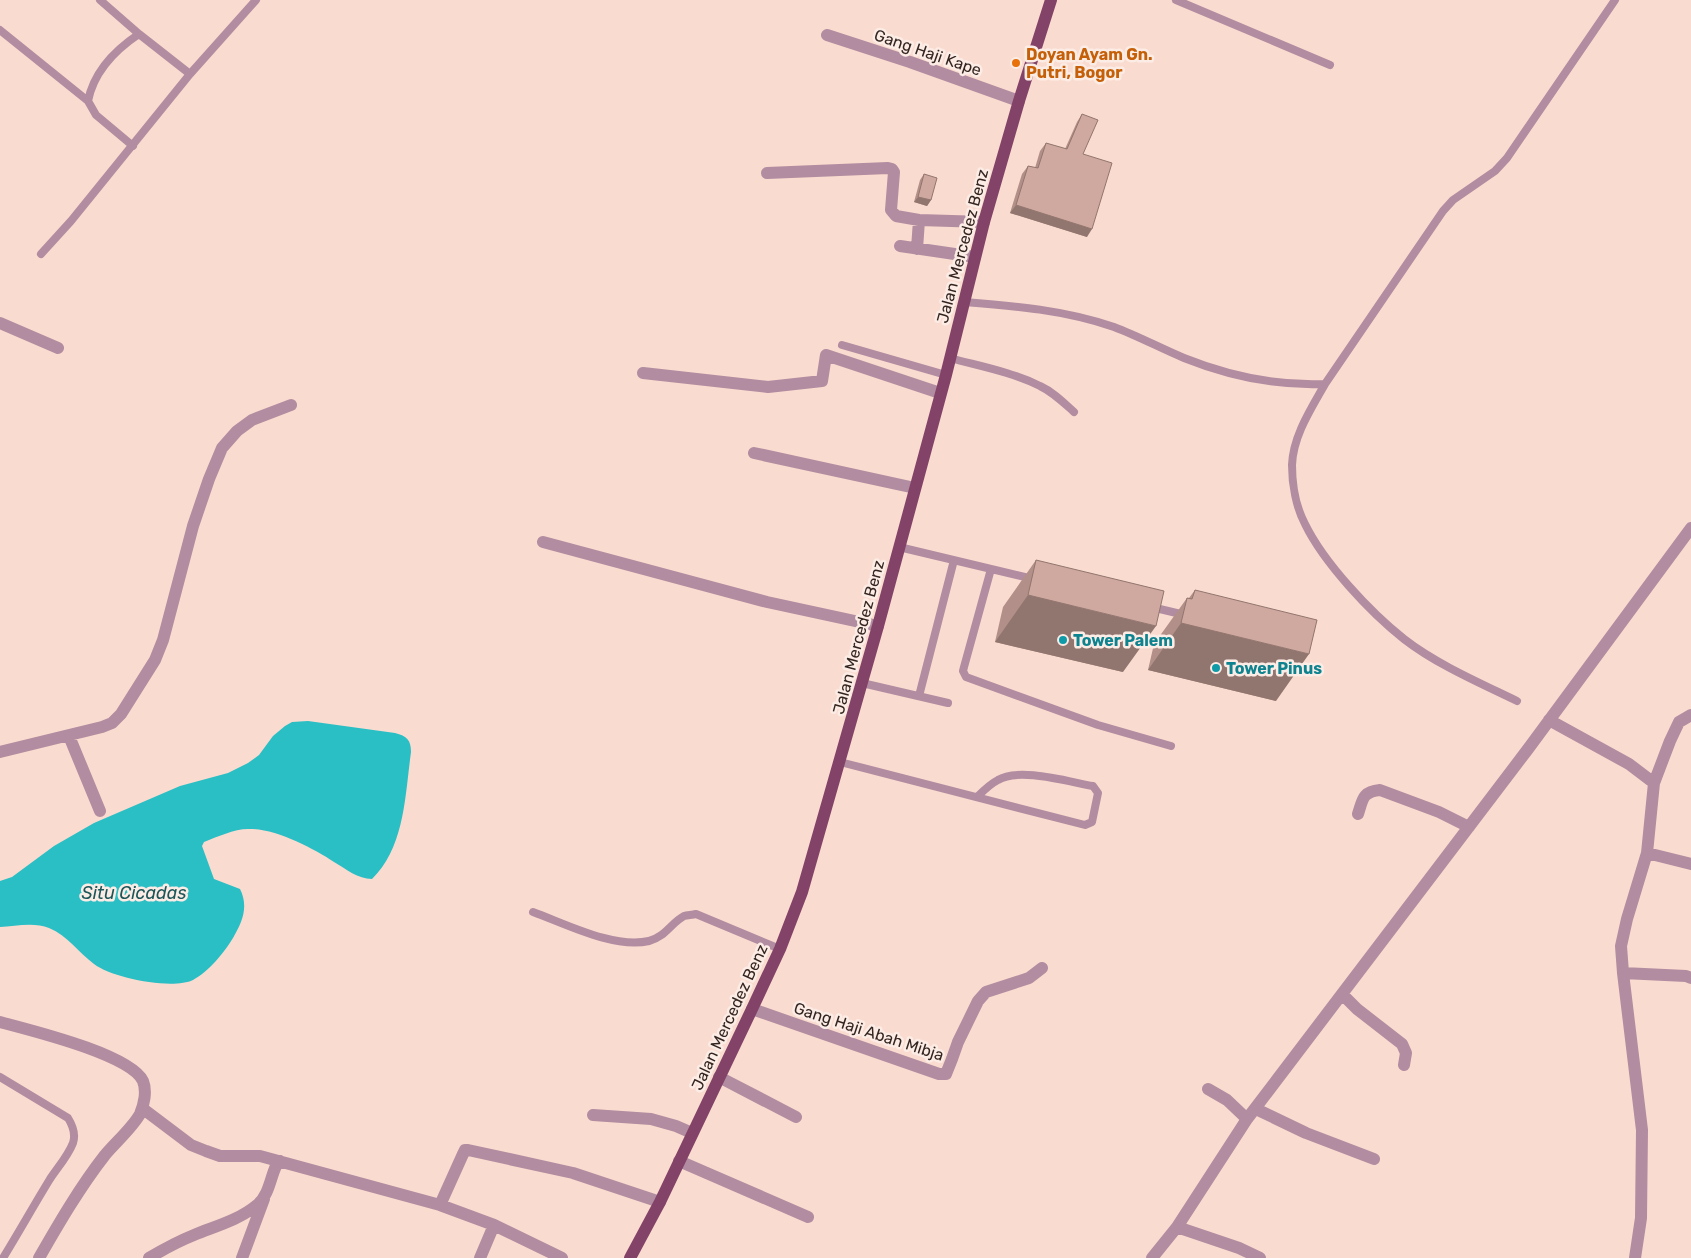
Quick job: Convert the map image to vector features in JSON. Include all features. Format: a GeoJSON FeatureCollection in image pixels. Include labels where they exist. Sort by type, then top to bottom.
{"type":"FeatureCollection","features":[{"type":"Feature","properties":{"kind":"main road","name":"Jalan Mercedez Benz"},"geometry":{"type":"LineString","coordinates":[[630,1258],[660,1202],[780,950],[802,892],[878,626],[946,375],[984,222],[1051,0]]}},
{"type":"Feature","properties":{"kind":"street","name":"Gang Haji Kape"},"geometry":{"type":"LineString","coordinates":[[827,35],[1019,101]]}},
{"type":"Feature","properties":{"kind":"street"},"geometry":{"type":"LineString","coordinates":[[767,172],[892,169],[894,172],[891,210],[896,216],[919,220],[984,222]]}},
{"type":"Feature","properties":{"kind":"street"},"geometry":{"type":"LineString","coordinates":[[917,249],[919,220]]}},
{"type":"Feature","properties":{"kind":"street"},"geometry":{"type":"LineString","coordinates":[[900,246],[975,257]]}},
{"type":"Feature","properties":{"kind":"street"},"geometry":{"type":"LineString","coordinates":[[0,323],[58,348]]}},
{"type":"Feature","properties":{"kind":"street"},"geometry":{"type":"LineString","coordinates":[[643,373],[768,387],[822,381],[826,355],[940,393]]}},
{"type":"Feature","properties":{"kind":"street"},"geometry":{"type":"LineString","coordinates":[[0,752],[102,728],[121,714],[155,660],[163,640],[193,526],[208,479],[222,448],[237,431],[252,420],[290,405]]}},
{"type":"Feature","properties":{"kind":"street"},"geometry":{"type":"LineString","coordinates":[[754,452],[915,488]]}},
{"type":"Feature","properties":{"kind":"street"},"geometry":{"type":"LineString","coordinates":[[1152,1258],[1177,1227],[1252,1114],[1469,827],[1691,528]]}},
{"type":"Feature","properties":{"kind":"street"},"geometry":{"type":"LineString","coordinates":[[544,542],[767,602],[878,626]]}},
{"type":"Feature","properties":{"kind":"street"},"geometry":{"type":"LineString","coordinates":[[1635,1258],[1641,1218],[1642,1130],[1621,946],[1647,853],[1654,783],[1679,722],[1691,716]]}},
{"type":"Feature","properties":{"kind":"street"},"geometry":{"type":"LineString","coordinates":[[1549,720],[1629,764],[1654,783]]}},
{"type":"Feature","properties":{"kind":"street"},"geometry":{"type":"LineString","coordinates":[[69,736],[100,811]]}},
{"type":"Feature","properties":{"kind":"street"},"geometry":{"type":"LineString","coordinates":[[1358,814],[1364,796],[1370,791],[1380,790],[1439,812],[1469,827]]}},
{"type":"Feature","properties":{"kind":"street"},"geometry":{"type":"LineString","coordinates":[[1647,853],[1691,864]]}},
{"type":"Feature","properties":{"kind":"street","name":"Gang Haji Abah Mibja"},"geometry":{"type":"LineString","coordinates":[[752,1009],[939,1074],[946,1074],[958,1042],[978,1001],[986,992],[1029,978],[1042,968]]}},
{"type":"Feature","properties":{"kind":"street"},"geometry":{"type":"LineString","coordinates":[[1623,973],[1686,976],[1691,978]]}},
{"type":"Feature","properties":{"kind":"street"},"geometry":{"type":"LineString","coordinates":[[1342,994],[1357,1009],[1402,1044],[1406,1054],[1404,1064]]}},
{"type":"Feature","properties":{"kind":"street"},"geometry":{"type":"LineString","coordinates":[[0,1022],[76,1043],[124,1065],[136,1072],[143,1081],[145,1100],[139,1115],[89,1177],[39,1258]]}},
{"type":"Feature","properties":{"kind":"street"},"geometry":{"type":"LineString","coordinates":[[719,1078],[796,1117]]}},
{"type":"Feature","properties":{"kind":"street"},"geometry":{"type":"LineString","coordinates":[[1208,1089],[1252,1114],[1374,1159]]}},
{"type":"Feature","properties":{"kind":"street"},"geometry":{"type":"LineString","coordinates":[[142,1108],[191,1144],[206,1151],[220,1156],[260,1156],[440,1205],[494,1225],[562,1258]]}},
{"type":"Feature","properties":{"kind":"street"},"geometry":{"type":"LineString","coordinates":[[593,1115],[651,1119],[692,1133]]}},
{"type":"Feature","properties":{"kind":"street"},"geometry":{"type":"LineString","coordinates":[[440,1205],[465,1150],[573,1173],[660,1202]]}},
{"type":"Feature","properties":{"kind":"street"},"geometry":{"type":"LineString","coordinates":[[242,1258],[270,1187],[276,1164],[280,1161]]}},
{"type":"Feature","properties":{"kind":"street"},"geometry":{"type":"LineString","coordinates":[[679,1161],[808,1216]]}},
{"type":"Feature","properties":{"kind":"street"},"geometry":{"type":"LineString","coordinates":[[149,1258],[172,1245],[232,1221],[258,1204],[265,1197]]}},
{"type":"Feature","properties":{"kind":"street"},"geometry":{"type":"LineString","coordinates":[[480,1258],[494,1225]]}},
{"type":"Feature","properties":{"kind":"street"},"geometry":{"type":"LineString","coordinates":[[1177,1227],[1239,1248],[1260,1258]]}},
{"type":"Feature","properties":{"kind":"lane"},"geometry":{"type":"LineString","coordinates":[[100,0],[190,74]]}},
{"type":"Feature","properties":{"kind":"lane"},"geometry":{"type":"LineString","coordinates":[[41,254],[71,221],[190,74],[256,0]]}},
{"type":"Feature","properties":{"kind":"lane"},"geometry":{"type":"LineString","coordinates":[[1176,0],[1330,65]]}},
{"type":"Feature","properties":{"kind":"lane"},"geometry":{"type":"LineString","coordinates":[[1517,701],[1426,654],[1404,639],[1364,602],[1328,560],[1304,523],[1293,483],[1292,464],[1295,447],[1309,412],[1325,384],[1443,211],[1453,200],[1494,171],[1506,158],[1615,0]]}},
{"type":"Feature","properties":{"kind":"lane"},"geometry":{"type":"LineString","coordinates":[[0,30],[88,101],[96,115],[133,146]]}},
{"type":"Feature","properties":{"kind":"lane"},"geometry":{"type":"LineString","coordinates":[[88,101],[91,88],[102,68],[121,48],[139,34]]}},
{"type":"Feature","properties":{"kind":"lane"},"geometry":{"type":"LineString","coordinates":[[964,302],[1023,307],[1068,314],[1112,326],[1211,368],[1279,383],[1325,384]]}},
{"type":"Feature","properties":{"kind":"lane"},"geometry":{"type":"LineString","coordinates":[[842,345],[946,375]]}},
{"type":"Feature","properties":{"kind":"lane"},"geometry":{"type":"LineString","coordinates":[[950,358],[1010,374],[1040,386],[1060,399],[1074,412]]}},
{"type":"Feature","properties":{"kind":"lane"},"geometry":{"type":"LineString","coordinates":[[899,547],[1189,616]]}},
{"type":"Feature","properties":{"kind":"lane"},"geometry":{"type":"LineString","coordinates":[[919,696],[954,560]]}},
{"type":"Feature","properties":{"kind":"lane"},"geometry":{"type":"LineString","coordinates":[[991,569],[963,671],[966,677],[1098,725],[1171,746]]}},
{"type":"Feature","properties":{"kind":"lane"},"geometry":{"type":"LineString","coordinates":[[862,683],[948,703]]}},
{"type":"Feature","properties":{"kind":"lane"},"geometry":{"type":"LineString","coordinates":[[840,762],[1085,825],[1092,822],[1098,792],[1093,786],[1027,774],[999,779],[977,797]]}},
{"type":"Feature","properties":{"kind":"lane"},"geometry":{"type":"LineString","coordinates":[[533,912],[602,938],[634,942],[650,941],[662,936],[685,916],[696,914],[780,950]]}},
{"type":"Feature","properties":{"kind":"lane"},"geometry":{"type":"LineString","coordinates":[[0,1077],[68,1118],[74,1134],[73,1143],[67,1155],[3,1258]]}},
{"type":"Feature","properties":{"kind":"water","name":"Situ Cicadas"},"geometry":{"type":"Polygon","coordinates":[[[308,721],[395,733],[405,737],[410,744],[411,752],[402,820],[391,852],[383,866],[372,879],[357,875],[304,845],[269,832],[243,829],[204,842],[202,846],[214,879],[240,889],[244,908],[239,926],[225,950],[199,977],[183,983],[157,983],[114,974],[94,964],[62,935],[43,926],[0,927],[0,881],[12,877],[54,846],[94,823],[180,786],[228,773],[248,763],[259,755],[273,736],[285,726],[292,722],[308,721]]]}},
{"type":"Feature","properties":{"kind":"building"},"geometry":{"type":"Polygon","coordinates":[[[1082,114],[1098,120],[1083,154],[1112,163],[1092,229],[1016,205],[1028,166],[1038,168],[1046,143],[1067,149],[1082,114]]]}},
{"type":"Feature","properties":{"kind":"building"},"geometry":{"type":"Polygon","coordinates":[[[924,174],[937,178],[931,200],[918,197],[924,174]]]}},
{"type":"Feature","properties":{"kind":"building"},"geometry":{"type":"Polygon","coordinates":[[[1036,560],[1164,591],[1156,626],[1028,595],[1036,560]]]}},
{"type":"Feature","properties":{"kind":"building"},"geometry":{"type":"Polygon","coordinates":[[[1195,590],[1317,620],[1309,654],[1181,623],[1187,598],[1192,599],[1195,590]]]}},
{"type":"Feature","properties":{"kind":"place","name":"Doyan Ayam Gn. Putri, Bogor"},"geometry":{"type":"Point","coordinates":[1016,63]}},
{"type":"Feature","properties":{"kind":"place","name":"Tower Palem"},"geometry":{"type":"Point","coordinates":[1063,640]}},
{"type":"Feature","properties":{"kind":"place","name":"Tower Pinus"},"geometry":{"type":"Point","coordinates":[1216,668]}}]}
